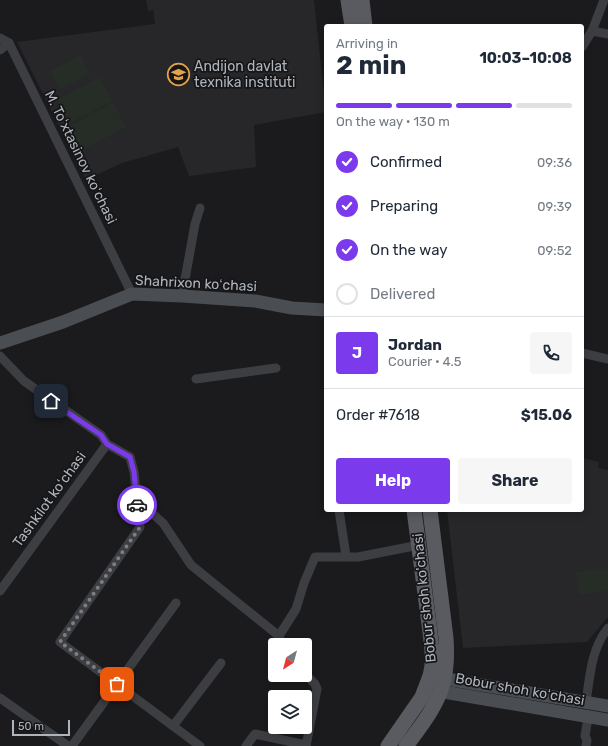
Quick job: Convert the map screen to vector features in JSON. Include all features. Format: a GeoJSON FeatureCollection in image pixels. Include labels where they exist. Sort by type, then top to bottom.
{"type":"FeatureCollection","features":[{"type":"Feature","properties":{"kind":"main road"},"geometry":{"type":"LineString","coordinates":[[348,0],[352,24]]}},
{"type":"Feature","properties":{"kind":"main road"},"geometry":{"type":"LineString","coordinates":[[362,0],[365,24]]}},
{"type":"Feature","properties":{"kind":"main road","name":"Shahrixon koʻchasi"},"geometry":{"type":"LineString","coordinates":[[0,343],[63,322],[132,294],[255,301],[292,308],[324,310]]}},
{"type":"Feature","properties":{"kind":"main road","name":"Bobur shoh ko'chasi"},"geometry":{"type":"LineString","coordinates":[[406,746],[430,711],[435,684],[432,666],[431,635],[414,512]]}},
{"type":"Feature","properties":{"kind":"main road","name":"Bobur shoh ko'chasi"},"geometry":{"type":"LineString","coordinates":[[388,746],[435,684],[447,658],[446,638],[430,512]]}},
{"type":"Feature","properties":{"kind":"main road"},"geometry":{"type":"LineString","coordinates":[[470,696],[471,683]]}},
{"type":"Feature","properties":{"kind":"main road","name":"Bobur shoh koʻchasi"},"geometry":{"type":"LineString","coordinates":[[435,684],[471,683],[608,706]]}},
{"type":"Feature","properties":{"kind":"main road","name":"Bobur shoh koʻchasi"},"geometry":{"type":"LineString","coordinates":[[435,684],[470,696],[608,720]]}},
{"type":"Feature","properties":{"kind":"street"},"geometry":{"type":"LineString","coordinates":[[584,45],[592,31],[604,0]]}},
{"type":"Feature","properties":{"kind":"street"},"geometry":{"type":"LineString","coordinates":[[592,31],[608,34]]}},
{"type":"Feature","properties":{"kind":"street"},"geometry":{"type":"LineString","coordinates":[[0,38],[9,43],[0,50]]}},
{"type":"Feature","properties":{"kind":"street","name":"M. Toʻxtasinov koʻchasi"},"geometry":{"type":"LineString","coordinates":[[9,43],[132,294]]}},
{"type":"Feature","properties":{"kind":"street"},"geometry":{"type":"LineString","coordinates":[[182,296],[195,224],[200,208]]}},
{"type":"Feature","properties":{"kind":"street"},"geometry":{"type":"LineString","coordinates":[[584,353],[608,359]]}},
{"type":"Feature","properties":{"kind":"street"},"geometry":{"type":"LineString","coordinates":[[0,356],[24,381],[101,435],[107,444],[130,457],[134,472],[140,527],[60,642],[200,746]]}},
{"type":"Feature","properties":{"kind":"street"},"geometry":{"type":"LineString","coordinates":[[196,379],[276,368]]}},
{"type":"Feature","properties":{"kind":"street","name":"Tashkilot koʻchasi"},"geometry":{"type":"LineString","coordinates":[[0,591],[107,444]]}},
{"type":"Feature","properties":{"kind":"street"},"geometry":{"type":"LineString","coordinates":[[137,500],[163,523],[191,565],[276,638]]}},
{"type":"Feature","properties":{"kind":"street"},"geometry":{"type":"LineString","coordinates":[[340,512],[346,556]]}},
{"type":"Feature","properties":{"kind":"street"},"geometry":{"type":"LineString","coordinates":[[282,638],[296,609],[315,557],[358,556],[419,545]]}},
{"type":"Feature","properties":{"kind":"street"},"geometry":{"type":"LineString","coordinates":[[72,746],[176,603]]}},
{"type":"Feature","properties":{"kind":"street"},"geometry":{"type":"LineString","coordinates":[[586,702],[596,648],[600,638],[608,628]]}},
{"type":"Feature","properties":{"kind":"street"},"geometry":{"type":"LineString","coordinates":[[173,726],[220,662]]}},
{"type":"Feature","properties":{"kind":"street"},"geometry":{"type":"LineString","coordinates":[[246,746],[255,734],[306,746],[317,689],[312,681]]}},
{"type":"Feature","properties":{"kind":"street"},"geometry":{"type":"LineString","coordinates":[[0,698],[68,746]]}},
{"type":"Feature","properties":{"kind":"street"},"geometry":{"type":"LineString","coordinates":[[586,746],[585,736],[588,717]]}},
{"type":"Feature","properties":{"kind":"shaded area","name":"Andijon davlat texnika instituti"},"geometry":{"type":"Polygon","coordinates":[[[146,0],[314,0],[324,93],[324,112],[254,125],[256,167],[189,176],[178,147],[122,163],[86,180],[17,42],[155,24],[153,10],[148,11],[146,0]]]}},
{"type":"Feature","properties":{"kind":"shaded area"},"geometry":{"type":"Polygon","coordinates":[[[81,55],[90,74],[60,89],[50,71],[81,55]]]}},
{"type":"Feature","properties":{"kind":"shaded area"},"geometry":{"type":"Polygon","coordinates":[[[100,77],[112,101],[68,124],[56,100],[100,77]]]}},
{"type":"Feature","properties":{"kind":"shaded area"},"geometry":{"type":"Polygon","coordinates":[[[113,103],[126,127],[82,150],[69,126],[113,103]]]}},
{"type":"Feature","properties":{"kind":"shaded area"},"geometry":{"type":"Polygon","coordinates":[[[584,458],[599,462],[598,468],[608,470],[608,617],[587,642],[463,648],[447,512],[584,512],[584,458]]]}},
{"type":"Feature","properties":{"kind":"shaded area"},"geometry":{"type":"Polygon","coordinates":[[[608,568],[608,591],[579,595],[576,572],[608,568]]]}},
{"type":"Feature","properties":{"kind":"way so far"},"geometry":{"type":"LineString","coordinates":[[117,684],[60,642],[140,527],[137,505]]}},
{"type":"Feature","properties":{"kind":"place","name":"Andijon davlat texnika instituti"},"geometry":{"type":"Point","coordinates":[178,74]}},
{"type":"Feature","properties":{"kind":"route"},"geometry":{"type":"LineString","coordinates":[[51,401],[101,435],[107,444],[130,457],[134,472],[137,505]]}}]}
